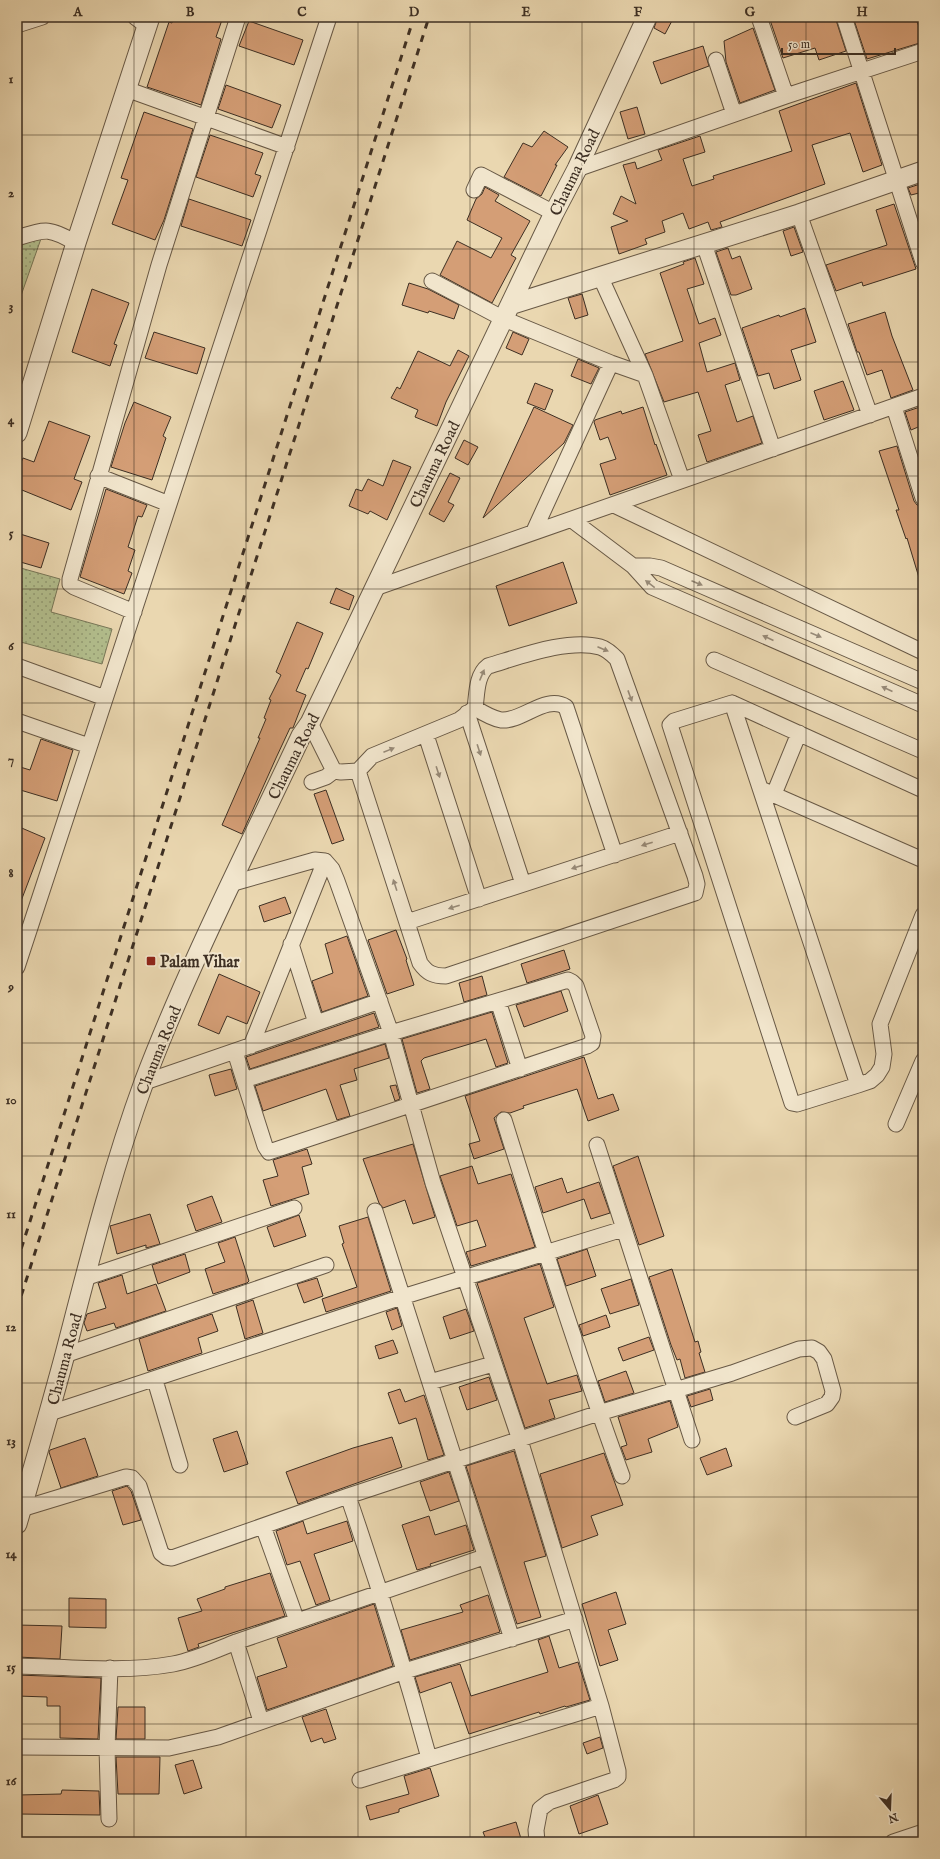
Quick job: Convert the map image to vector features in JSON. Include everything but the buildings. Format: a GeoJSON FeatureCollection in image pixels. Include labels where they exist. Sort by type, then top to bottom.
{"type":"FeatureCollection","features":[{"type":"Feature","properties":{"kind":"street"},"geometry":{"type":"LineString","coordinates":[[17,25],[42,17]]}},
{"type":"Feature","properties":{"kind":"street"},"geometry":{"type":"LineString","coordinates":[[134,612],[74,587],[70,584],[71,573],[159,265],[238,17]]}},
{"type":"Feature","properties":{"kind":"street"},"geometry":{"type":"LineString","coordinates":[[17,967],[329,17]]}},
{"type":"Feature","properties":{"kind":"street","name":"Chauma Road"},"geometry":{"type":"LineString","coordinates":[[19,1517],[50,1413],[85,1278],[124,1139],[145,1082],[198,954],[301,736],[310,723],[554,213],[577,169],[647,17]]}},
{"type":"Feature","properties":{"kind":"street"},"geometry":{"type":"LineString","coordinates":[[759,17],[786,96]]}},
{"type":"Feature","properties":{"kind":"street"},"geometry":{"type":"LineString","coordinates":[[844,17],[923,262]]}},
{"type":"Feature","properties":{"kind":"street"},"geometry":{"type":"LineString","coordinates":[[17,433],[76,243],[126,90],[144,20]]}},
{"type":"Feature","properties":{"kind":"street"},"geometry":{"type":"LineString","coordinates":[[577,169],[862,70],[923,51]]}},
{"type":"Feature","properties":{"kind":"street"},"geometry":{"type":"LineString","coordinates":[[716,60],[734,114]]}},
{"type":"Feature","properties":{"kind":"street"},"geometry":{"type":"LineString","coordinates":[[126,90],[287,147]]}},
{"type":"Feature","properties":{"kind":"street"},"geometry":{"type":"LineString","coordinates":[[507,312],[600,276],[799,214],[923,170]]}},
{"type":"Feature","properties":{"kind":"street"},"geometry":{"type":"LineString","coordinates":[[474,190],[481,175],[554,213]]}},
{"type":"Feature","properties":{"kind":"street"},"geometry":{"type":"LineString","coordinates":[[799,214],[870,415]]}},
{"type":"Feature","properties":{"kind":"street"},"geometry":{"type":"LineString","coordinates":[[17,238],[44,230],[49,230],[76,243]]}},
{"type":"Feature","properties":{"kind":"street"},"geometry":{"type":"LineString","coordinates":[[704,244],[773,449]]}},
{"type":"Feature","properties":{"kind":"street"},"geometry":{"type":"LineString","coordinates":[[600,276],[645,375],[682,480]]}},
{"type":"Feature","properties":{"kind":"street"},"geometry":{"type":"LineString","coordinates":[[432,281],[507,312],[611,363],[645,375]]}},
{"type":"Feature","properties":{"kind":"street"},"geometry":{"type":"LineString","coordinates":[[534,532],[611,363]]}},
{"type":"Feature","properties":{"kind":"street"},"geometry":{"type":"LineString","coordinates":[[375,588],[534,532],[614,506],[682,480],[923,396]]}},
{"type":"Feature","properties":{"kind":"street"},"geometry":{"type":"LineString","coordinates":[[894,407],[923,498]]}},
{"type":"Feature","properties":{"kind":"street"},"geometry":{"type":"LineString","coordinates":[[98,476],[169,504]]}},
{"type":"Feature","properties":{"kind":"street"},"geometry":{"type":"LineString","coordinates":[[614,506],[923,652]]}},
{"type":"Feature","properties":{"kind":"street"},"geometry":{"type":"LineString","coordinates":[[572,520],[633,566],[652,587],[923,705]]}},
{"type":"Feature","properties":{"kind":"street"},"geometry":{"type":"LineString","coordinates":[[633,566],[650,566],[661,568],[923,682]]}},
{"type":"Feature","properties":{"kind":"street"},"geometry":{"type":"LineString","coordinates":[[358,771],[420,962],[425,969],[435,976],[446,976],[692,896],[695,893],[697,884],[680,833],[617,659],[609,652],[601,647],[584,644],[561,646],[488,666],[481,672],[471,711],[523,884]]}},
{"type":"Feature","properties":{"kind":"street"},"geometry":{"type":"LineString","coordinates":[[714,660],[923,752]]}},
{"type":"Feature","properties":{"kind":"street"},"geometry":{"type":"LineString","coordinates":[[17,666],[105,698]]}},
{"type":"Feature","properties":{"kind":"street"},"geometry":{"type":"LineString","coordinates":[[732,702],[767,792],[858,1085]]}},
{"type":"Feature","properties":{"kind":"street"},"geometry":{"type":"LineString","coordinates":[[923,790],[732,702],[674,721],[670,727],[792,1103],[797,1104],[858,1085],[870,1081],[877,1075],[882,1067],[884,1054],[880,1024],[917,951],[923,916]]}},
{"type":"Feature","properties":{"kind":"street"},"geometry":{"type":"LineString","coordinates":[[471,711],[502,720],[552,704],[562,704],[566,707],[614,855]]}},
{"type":"Feature","properties":{"kind":"street"},"geometry":{"type":"LineString","coordinates":[[310,723],[334,770],[341,772],[358,771],[372,756],[426,735],[459,720],[471,711]]}},
{"type":"Feature","properties":{"kind":"street"},"geometry":{"type":"LineString","coordinates":[[17,721],[89,746]]}},
{"type":"Feature","properties":{"kind":"street"},"geometry":{"type":"LineString","coordinates":[[767,792],[799,733]]}},
{"type":"Feature","properties":{"kind":"street"},"geometry":{"type":"LineString","coordinates":[[426,735],[479,899]]}},
{"type":"Feature","properties":{"kind":"street"},"geometry":{"type":"LineString","coordinates":[[312,782],[326,777],[334,770]]}},
{"type":"Feature","properties":{"kind":"street"},"geometry":{"type":"LineString","coordinates":[[767,792],[923,860]]}},
{"type":"Feature","properties":{"kind":"street"},"geometry":{"type":"LineString","coordinates":[[407,922],[680,833]]}},
{"type":"Feature","properties":{"kind":"street"},"geometry":{"type":"LineString","coordinates":[[230,884],[315,860],[325,861],[332,870],[337,881],[391,1033],[433,1183],[493,1364],[520,1440],[601,1706],[618,1771],[618,1776],[614,1780],[549,1802],[540,1809],[536,1830],[537,1842]]}},
{"type":"Feature","properties":{"kind":"street"},"geometry":{"type":"LineString","coordinates":[[251,1046],[325,861]]}},
{"type":"Feature","properties":{"kind":"street"},"geometry":{"type":"LineString","coordinates":[[291,944],[316,1023]]}},
{"type":"Feature","properties":{"kind":"street"},"geometry":{"type":"LineString","coordinates":[[235,1052],[265,1146],[269,1152],[587,1046],[592,1043],[593,1036],[576,986],[568,980],[391,1033],[244,1080]]}},
{"type":"Feature","properties":{"kind":"street"},"geometry":{"type":"LineString","coordinates":[[145,1082],[380,1001]]}},
{"type":"Feature","properties":{"kind":"street"},"geometry":{"type":"LineString","coordinates":[[498,1001],[520,1069]]}},
{"type":"Feature","properties":{"kind":"street"},"geometry":{"type":"LineString","coordinates":[[896,1124],[923,1061]]}},
{"type":"Feature","properties":{"kind":"street"},"geometry":{"type":"LineString","coordinates":[[504,1120],[545,1253],[622,1476]]}},
{"type":"Feature","properties":{"kind":"street"},"geometry":{"type":"LineString","coordinates":[[597,1145],[692,1440]]}},
{"type":"Feature","properties":{"kind":"street"},"geometry":{"type":"LineString","coordinates":[[85,1278],[294,1208]]}},
{"type":"Feature","properties":{"kind":"street"},"geometry":{"type":"LineString","coordinates":[[375,1211],[484,1557],[512,1638]]}},
{"type":"Feature","properties":{"kind":"street"},"geometry":{"type":"LineString","coordinates":[[137,1393],[402,1297],[623,1228]]}},
{"type":"Feature","properties":{"kind":"street"},"geometry":{"type":"LineString","coordinates":[[65,1355],[326,1265]]}},
{"type":"Feature","properties":{"kind":"street"},"geometry":{"type":"LineString","coordinates":[[19,1517],[126,1477],[132,1478],[139,1486],[161,1553],[166,1557],[172,1558],[348,1496],[599,1413],[732,1373],[800,1349],[812,1348],[819,1352],[824,1359],[833,1391],[832,1397],[827,1404],[795,1417]]}},
{"type":"Feature","properties":{"kind":"street"},"geometry":{"type":"LineString","coordinates":[[430,1382],[493,1364]]}},
{"type":"Feature","properties":{"kind":"street"},"geometry":{"type":"LineString","coordinates":[[50,1413],[164,1382]]}},
{"type":"Feature","properties":{"kind":"street"},"geometry":{"type":"LineString","coordinates":[[164,1382],[180,1465]]}},
{"type":"Feature","properties":{"kind":"street"},"geometry":{"type":"LineString","coordinates":[[348,1496],[381,1591],[429,1758]]}},
{"type":"Feature","properties":{"kind":"street"},"geometry":{"type":"LineString","coordinates":[[263,1526],[297,1621]]}},
{"type":"Feature","properties":{"kind":"street"},"geometry":{"type":"LineString","coordinates":[[17,1666],[110,1668],[173,1664],[199,1657],[236,1642],[381,1591],[484,1557]]}},
{"type":"Feature","properties":{"kind":"street"},"geometry":{"type":"LineString","coordinates":[[17,1747],[169,1748],[218,1736],[405,1671],[575,1619]]}},
{"type":"Feature","properties":{"kind":"street"},"geometry":{"type":"LineString","coordinates":[[236,1642],[261,1721]]}},
{"type":"Feature","properties":{"kind":"street"},"geometry":{"type":"LineString","coordinates":[[109,1819],[107,1748],[110,1668]]}},
{"type":"Feature","properties":{"kind":"street"},"geometry":{"type":"LineString","coordinates":[[360,1780],[601,1706]]}},
{"type":"Feature","properties":{"kind":"street"},"geometry":{"type":"LineString","coordinates":[[893,1842],[923,1832]]}},
{"type":"Feature","properties":{"kind":"green space"},"geometry":{"type":"Polygon","coordinates":[[[43,233],[17,307],[17,241],[43,233]]]}},
{"type":"Feature","properties":{"kind":"green space"},"geometry":{"type":"Polygon","coordinates":[[[17,567],[60,579],[51,612],[112,629],[102,664],[17,641],[17,567]]]}},
{"type":"Feature","properties":{"kind":"railway"},"geometry":{"type":"LineString","coordinates":[[17,1262],[414,17]]}},
{"type":"Feature","properties":{"kind":"railway"},"geometry":{"type":"LineString","coordinates":[[17,1309],[429,17]]}},
{"type":"Feature","properties":{"kind":"place","name":"Palam Vihar"},"geometry":{"type":"Point","coordinates":[151,961]}}]}
